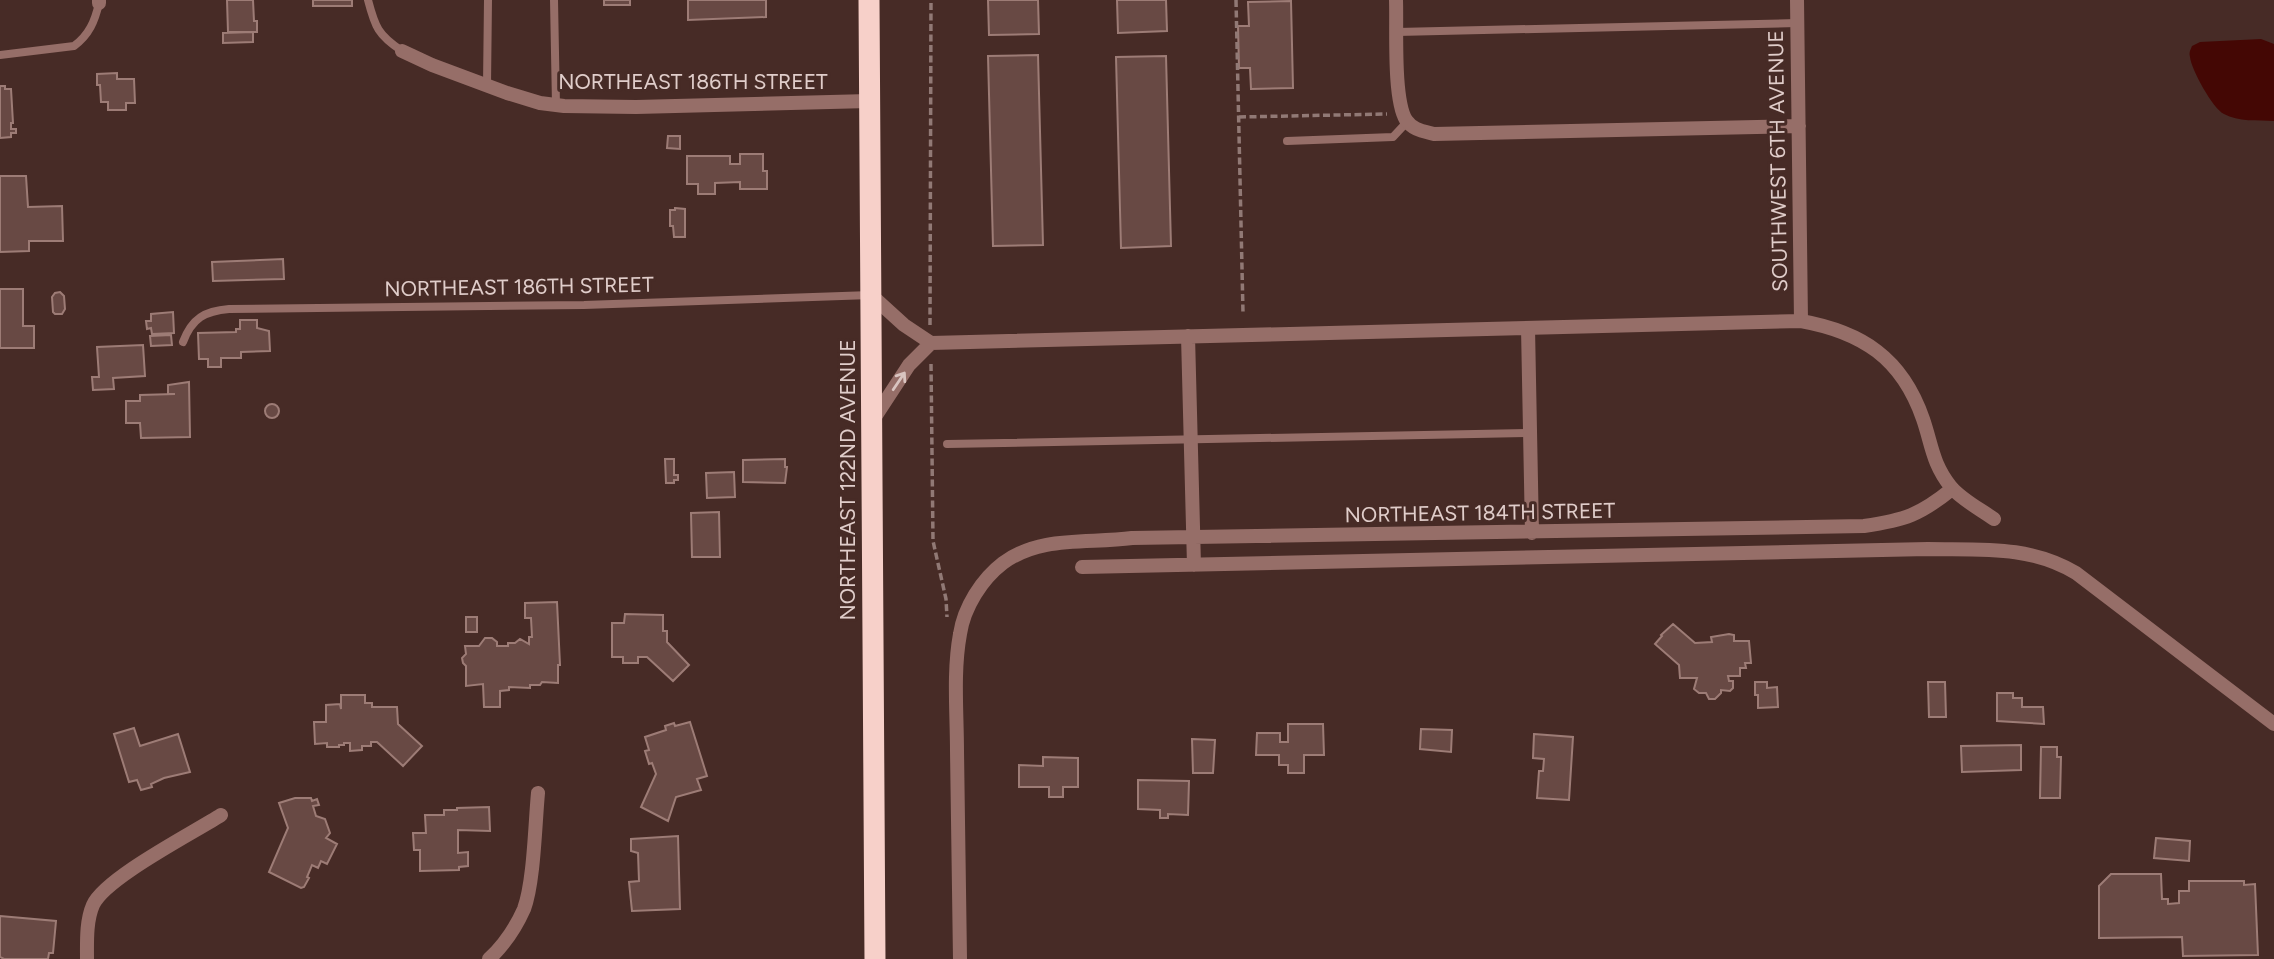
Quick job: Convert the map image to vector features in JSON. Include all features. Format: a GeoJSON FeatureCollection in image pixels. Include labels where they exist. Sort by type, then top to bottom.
{"type":"FeatureCollection","features":[{"type":"Feature","properties":{"kind":"highway","name":"NORTHEAST 122ND AVENUE"},"geometry":{"type":"LineString","coordinates":[[869,0],[875,959]]}},
{"type":"Feature","properties":{"kind":"street"},"geometry":{"type":"LineString","coordinates":[[1396,0],[1399,100],[1408,122],[1419,131],[1434,134],[1798,125]]}},
{"type":"Feature","properties":{"kind":"street","name":"SOUTHWEST 6TH AVENUE"},"geometry":{"type":"LineString","coordinates":[[1797,0],[1801,321]]}},
{"type":"Feature","properties":{"kind":"street","name":"NORTHEAST 186TH STREET"},"geometry":{"type":"LineString","coordinates":[[402,51],[486,85],[540,103],[556,105],[636,107],[869,101]]}},
{"type":"Feature","properties":{"kind":"street"},"geometry":{"type":"LineString","coordinates":[[871,295],[904,326],[931,343],[1801,321],[1848,333],[1886,358],[1902,376],[1914,397],[1928,444],[1952,488],[1994,519]]}},
{"type":"Feature","properties":{"kind":"street"},"geometry":{"type":"LineString","coordinates":[[1528,328],[1532,533]]}},
{"type":"Feature","properties":{"kind":"street"},"geometry":{"type":"LineString","coordinates":[[1188,337],[1194,565]]}},
{"type":"Feature","properties":{"kind":"street"},"geometry":{"type":"LineString","coordinates":[[872,422],[909,365],[931,343]]}},
{"type":"Feature","properties":{"kind":"street","name":"NORTHEAST 184TH STREET"},"geometry":{"type":"LineString","coordinates":[[960,959],[957,685],[960,633],[970,604],[983,582],[1003,563],[1024,551],[1049,543],[1194,537],[1269,538],[1864,526],[1909,517],[1929,508],[1952,488]]}},
{"type":"Feature","properties":{"kind":"street"},"geometry":{"type":"LineString","coordinates":[[1082,567],[1915,549],[2023,552],[2057,562],[2076,573],[2274,724]]}},
{"type":"Feature","properties":{"kind":"street"},"geometry":{"type":"LineString","coordinates":[[489,959],[508,937],[524,908],[530,879],[538,793]]}},
{"type":"Feature","properties":{"kind":"street"},"geometry":{"type":"LineString","coordinates":[[87,959],[88,926],[93,905],[104,890],[136,867],[221,816]]}},
{"type":"Feature","properties":{"kind":"lane"},"geometry":{"type":"LineString","coordinates":[[368,0],[374,25],[383,38],[402,51]]}},
{"type":"Feature","properties":{"kind":"lane"},"geometry":{"type":"LineString","coordinates":[[486,85],[488,0]]}},
{"type":"Feature","properties":{"kind":"lane"},"geometry":{"type":"LineString","coordinates":[[554,0],[556,105]]}},
{"type":"Feature","properties":{"kind":"lane"},"geometry":{"type":"LineString","coordinates":[[0,55],[74,46],[82,40],[95,21],[99,2]]}},
{"type":"Feature","properties":{"kind":"lane"},"geometry":{"type":"LineString","coordinates":[[1397,32],[1797,23]]}},
{"type":"Feature","properties":{"kind":"lane"},"geometry":{"type":"LineString","coordinates":[[1287,141],[1393,137],[1408,122]]}},
{"type":"Feature","properties":{"kind":"lane","name":"NORTHEAST 186TH STREET"},"geometry":{"type":"LineString","coordinates":[[183,342],[188,327],[210,311],[229,309],[584,305],[871,295]]}},
{"type":"Feature","properties":{"kind":"lane"},"geometry":{"type":"LineString","coordinates":[[947,444],[1530,433]]}},
{"type":"Feature","properties":{"kind":"path"},"geometry":{"type":"LineString","coordinates":[[1236,0],[1243,313]]}},
{"type":"Feature","properties":{"kind":"path"},"geometry":{"type":"LineString","coordinates":[[1238,117],[1386,114],[1408,122]]}},
{"type":"Feature","properties":{"kind":"shaded area"},"geometry":{"type":"Polygon","coordinates":[[[2261,39],[2274,44],[2274,121],[2230,117],[2219,111],[2203,88],[2191,63],[2192,46],[2200,42],[2261,39]]]}},
{"type":"Feature","properties":{"kind":"building"},"geometry":{"type":"Polygon","coordinates":[[[227,0],[253,0],[257,32],[228,32],[227,0]]]}},
{"type":"Feature","properties":{"kind":"building"},"geometry":{"type":"Polygon","coordinates":[[[313,0],[352,0],[352,6],[313,6],[313,0]]]}},
{"type":"Feature","properties":{"kind":"building"},"geometry":{"type":"Polygon","coordinates":[[[604,0],[630,0],[630,5],[604,5],[604,0]]]}},
{"type":"Feature","properties":{"kind":"building"},"geometry":{"type":"Polygon","coordinates":[[[688,0],[766,0],[766,17],[688,20],[688,0]]]}},
{"type":"Feature","properties":{"kind":"building"},"geometry":{"type":"Polygon","coordinates":[[[988,0],[1038,0],[1039,34],[989,35],[988,0]]]}},
{"type":"Feature","properties":{"kind":"building"},"geometry":{"type":"Polygon","coordinates":[[[1117,0],[1166,0],[1167,31],[1118,33],[1117,0]]]}},
{"type":"Feature","properties":{"kind":"building"},"geometry":{"type":"Polygon","coordinates":[[[1291,1],[1293,88],[1251,89],[1250,68],[1239,68],[1238,26],[1249,26],[1248,2],[1291,1]]]}},
{"type":"Feature","properties":{"kind":"building"},"geometry":{"type":"Polygon","coordinates":[[[253,32],[253,42],[223,43],[223,33],[253,32]]]}},
{"type":"Feature","properties":{"kind":"building"},"geometry":{"type":"Polygon","coordinates":[[[1038,55],[1043,245],[993,246],[988,56],[1038,55]]]}},
{"type":"Feature","properties":{"kind":"building"},"geometry":{"type":"Polygon","coordinates":[[[1166,56],[1171,246],[1121,248],[1116,57],[1166,56]]]}},
{"type":"Feature","properties":{"kind":"building"},"geometry":{"type":"Polygon","coordinates":[[[117,73],[117,79],[134,79],[135,103],[126,103],[126,110],[108,110],[108,102],[101,102],[97,74],[117,73]]]}},
{"type":"Feature","properties":{"kind":"building"},"geometry":{"type":"Polygon","coordinates":[[[0,86],[11,89],[11,129],[16,129],[16,133],[11,133],[11,137],[0,138],[0,86]]]}},
{"type":"Feature","properties":{"kind":"building"},"geometry":{"type":"Polygon","coordinates":[[[668,136],[680,136],[680,149],[667,148],[668,136]]]}},
{"type":"Feature","properties":{"kind":"building"},"geometry":{"type":"Polygon","coordinates":[[[740,154],[763,154],[767,189],[740,189],[740,182],[715,183],[715,194],[698,194],[698,184],[687,184],[687,156],[730,156],[730,164],[740,164],[740,154]]]}},
{"type":"Feature","properties":{"kind":"building"},"geometry":{"type":"Polygon","coordinates":[[[0,176],[26,176],[28,207],[62,206],[63,241],[29,241],[29,251],[0,252],[0,176]]]}},
{"type":"Feature","properties":{"kind":"building"},"geometry":{"type":"Polygon","coordinates":[[[685,209],[685,237],[674,237],[673,226],[670,226],[670,210],[685,209]]]}},
{"type":"Feature","properties":{"kind":"building"},"geometry":{"type":"Polygon","coordinates":[[[283,259],[284,279],[213,281],[212,262],[283,259]]]}},
{"type":"Feature","properties":{"kind":"building"},"geometry":{"type":"Polygon","coordinates":[[[0,289],[23,289],[23,326],[34,326],[34,348],[0,348],[0,289]]]}},
{"type":"Feature","properties":{"kind":"building"},"geometry":{"type":"Polygon","coordinates":[[[60,292],[64,296],[65,309],[62,314],[55,314],[52,297],[60,292]]]}},
{"type":"Feature","properties":{"kind":"building"},"geometry":{"type":"Polygon","coordinates":[[[173,312],[174,333],[152,334],[151,328],[147,329],[146,321],[151,321],[151,314],[173,312]]]}},
{"type":"Feature","properties":{"kind":"building"},"geometry":{"type":"Polygon","coordinates":[[[240,320],[257,320],[257,328],[269,331],[270,351],[241,352],[241,358],[221,358],[221,367],[208,367],[208,359],[199,359],[198,333],[236,332],[236,329],[240,329],[240,320]]]}},
{"type":"Feature","properties":{"kind":"building"},"geometry":{"type":"Polygon","coordinates":[[[171,335],[172,345],[151,346],[150,336],[171,335]]]}},
{"type":"Feature","properties":{"kind":"building"},"geometry":{"type":"Polygon","coordinates":[[[143,345],[145,376],[113,378],[114,389],[93,390],[92,377],[99,377],[97,347],[143,345]]]}},
{"type":"Feature","properties":{"kind":"building"},"geometry":{"type":"Polygon","coordinates":[[[189,382],[190,437],[141,438],[140,423],[126,423],[126,401],[140,401],[140,395],[175,394],[168,394],[168,385],[189,382]]]}},
{"type":"Feature","properties":{"kind":"building"},"geometry":{"type":"Polygon","coordinates":[[[272,404],[277,406],[277,416],[272,418],[267,416],[265,411],[267,406],[272,404]]]}},
{"type":"Feature","properties":{"kind":"building"},"geometry":{"type":"Polygon","coordinates":[[[665,459],[674,459],[674,475],[678,475],[678,480],[674,480],[674,483],[666,483],[665,459]]]}},
{"type":"Feature","properties":{"kind":"building"},"geometry":{"type":"Polygon","coordinates":[[[785,459],[785,483],[743,482],[743,460],[785,459]]]}},
{"type":"Feature","properties":{"kind":"building"},"geometry":{"type":"Polygon","coordinates":[[[734,472],[735,497],[707,498],[706,473],[734,472]]]}},
{"type":"Feature","properties":{"kind":"building"},"geometry":{"type":"Polygon","coordinates":[[[719,512],[720,557],[692,557],[691,513],[719,512]]]}},
{"type":"Feature","properties":{"kind":"building"},"geometry":{"type":"Polygon","coordinates":[[[557,602],[560,665],[558,683],[542,682],[540,685],[530,685],[530,688],[509,687],[509,690],[500,691],[500,707],[484,707],[483,684],[466,686],[466,666],[462,658],[466,654],[465,646],[479,646],[485,638],[492,638],[497,642],[497,646],[508,646],[508,643],[515,643],[520,639],[529,644],[529,637],[532,637],[531,618],[525,618],[525,603],[557,602]]]}},
{"type":"Feature","properties":{"kind":"building"},"geometry":{"type":"Polygon","coordinates":[[[625,614],[663,615],[663,631],[667,631],[667,642],[689,665],[673,681],[647,657],[638,657],[638,663],[623,663],[623,657],[612,657],[612,623],[624,623],[625,614]]]}},
{"type":"Feature","properties":{"kind":"building"},"geometry":{"type":"Polygon","coordinates":[[[466,617],[477,617],[477,632],[466,632],[466,617]]]}},
{"type":"Feature","properties":{"kind":"building"},"geometry":{"type":"Polygon","coordinates":[[[1673,624],[1695,643],[1712,642],[1711,637],[1729,634],[1734,635],[1734,641],[1749,641],[1751,663],[1745,663],[1746,668],[1740,668],[1740,676],[1728,676],[1729,681],[1733,681],[1730,691],[1721,690],[1715,699],[1709,699],[1706,693],[1699,693],[1694,689],[1697,678],[1680,678],[1679,665],[1655,644],[1673,624]]]}},
{"type":"Feature","properties":{"kind":"building"},"geometry":{"type":"Polygon","coordinates":[[[1755,682],[1767,682],[1767,688],[1777,687],[1778,707],[1758,708],[1755,682]]]}},
{"type":"Feature","properties":{"kind":"building"},"geometry":{"type":"Polygon","coordinates":[[[1928,682],[1945,682],[1946,717],[1929,717],[1928,682]]]}},
{"type":"Feature","properties":{"kind":"building"},"geometry":{"type":"Polygon","coordinates":[[[1997,693],[2013,693],[2013,698],[2022,698],[2022,707],[2043,707],[2044,724],[1997,721],[1997,693]]]}},
{"type":"Feature","properties":{"kind":"building"},"geometry":{"type":"Polygon","coordinates":[[[341,695],[365,695],[365,703],[372,703],[372,707],[397,707],[398,724],[422,746],[403,766],[377,742],[371,742],[371,746],[362,746],[362,750],[350,751],[350,743],[339,747],[327,747],[327,743],[315,744],[314,722],[326,722],[326,705],[340,704],[341,709],[341,695]]]}},
{"type":"Feature","properties":{"kind":"building"},"geometry":{"type":"Polygon","coordinates":[[[690,722],[707,776],[697,779],[701,790],[676,797],[668,821],[641,807],[656,774],[645,751],[649,750],[645,737],[666,730],[665,726],[674,723],[675,726],[690,722]]]}},
{"type":"Feature","properties":{"kind":"building"},"geometry":{"type":"Polygon","coordinates":[[[1288,724],[1323,724],[1324,755],[1304,755],[1304,773],[1288,773],[1288,765],[1279,765],[1279,755],[1256,755],[1257,733],[1280,733],[1280,742],[1288,742],[1288,724]]]}},
{"type":"Feature","properties":{"kind":"building"},"geometry":{"type":"Polygon","coordinates":[[[134,728],[140,746],[178,734],[190,772],[164,778],[151,784],[152,787],[141,790],[137,780],[129,782],[114,734],[134,728]]]}},
{"type":"Feature","properties":{"kind":"building"},"geometry":{"type":"Polygon","coordinates":[[[1421,729],[1452,730],[1451,752],[1420,749],[1421,729]]]}},
{"type":"Feature","properties":{"kind":"building"},"geometry":{"type":"Polygon","coordinates":[[[1534,734],[1573,737],[1569,800],[1537,798],[1539,771],[1543,771],[1544,759],[1533,758],[1534,734]]]}},
{"type":"Feature","properties":{"kind":"building"},"geometry":{"type":"Polygon","coordinates":[[[1192,739],[1215,740],[1213,773],[1193,773],[1192,739]]]}},
{"type":"Feature","properties":{"kind":"building"},"geometry":{"type":"Polygon","coordinates":[[[2021,745],[2021,770],[1962,772],[1961,746],[2021,745]]]}},
{"type":"Feature","properties":{"kind":"building"},"geometry":{"type":"Polygon","coordinates":[[[2041,747],[2057,747],[2057,757],[2061,757],[2060,798],[2040,798],[2041,747]]]}},
{"type":"Feature","properties":{"kind":"building"},"geometry":{"type":"Polygon","coordinates":[[[1043,757],[1078,758],[1078,787],[1063,787],[1063,797],[1049,797],[1049,787],[1019,787],[1019,765],[1043,766],[1043,757]]]}},
{"type":"Feature","properties":{"kind":"building"},"geometry":{"type":"Polygon","coordinates":[[[1138,780],[1189,781],[1188,815],[1168,814],[1168,818],[1160,818],[1160,810],[1138,809],[1138,780]]]}},
{"type":"Feature","properties":{"kind":"building"},"geometry":{"type":"Polygon","coordinates":[[[295,798],[311,798],[312,801],[317,799],[319,805],[313,806],[316,816],[325,819],[330,833],[326,838],[337,844],[327,864],[321,861],[318,868],[312,865],[307,877],[309,878],[301,888],[269,872],[288,828],[279,803],[295,798]]]}},
{"type":"Feature","properties":{"kind":"building"},"geometry":{"type":"Polygon","coordinates":[[[489,807],[490,831],[458,830],[458,853],[468,852],[468,866],[459,867],[459,870],[420,871],[420,850],[414,850],[413,833],[426,833],[425,815],[444,815],[444,810],[457,808],[489,807]]]}},
{"type":"Feature","properties":{"kind":"building"},"geometry":{"type":"Polygon","coordinates":[[[678,836],[680,909],[632,911],[629,882],[639,881],[638,853],[631,851],[631,839],[678,836]]]}},
{"type":"Feature","properties":{"kind":"building"},"geometry":{"type":"Polygon","coordinates":[[[2156,838],[2190,841],[2189,861],[2154,858],[2156,838]]]}},
{"type":"Feature","properties":{"kind":"building"},"geometry":{"type":"Polygon","coordinates":[[[2111,874],[2161,874],[2162,899],[2168,899],[2168,904],[2179,903],[2179,891],[2189,891],[2189,881],[2244,881],[2244,885],[2255,884],[2258,955],[2183,956],[2182,937],[2099,938],[2099,886],[2111,874]]]}},
{"type":"Feature","properties":{"kind":"building"},"geometry":{"type":"Polygon","coordinates":[[[0,916],[56,921],[53,953],[49,953],[48,959],[0,957],[0,916]]]}}]}
